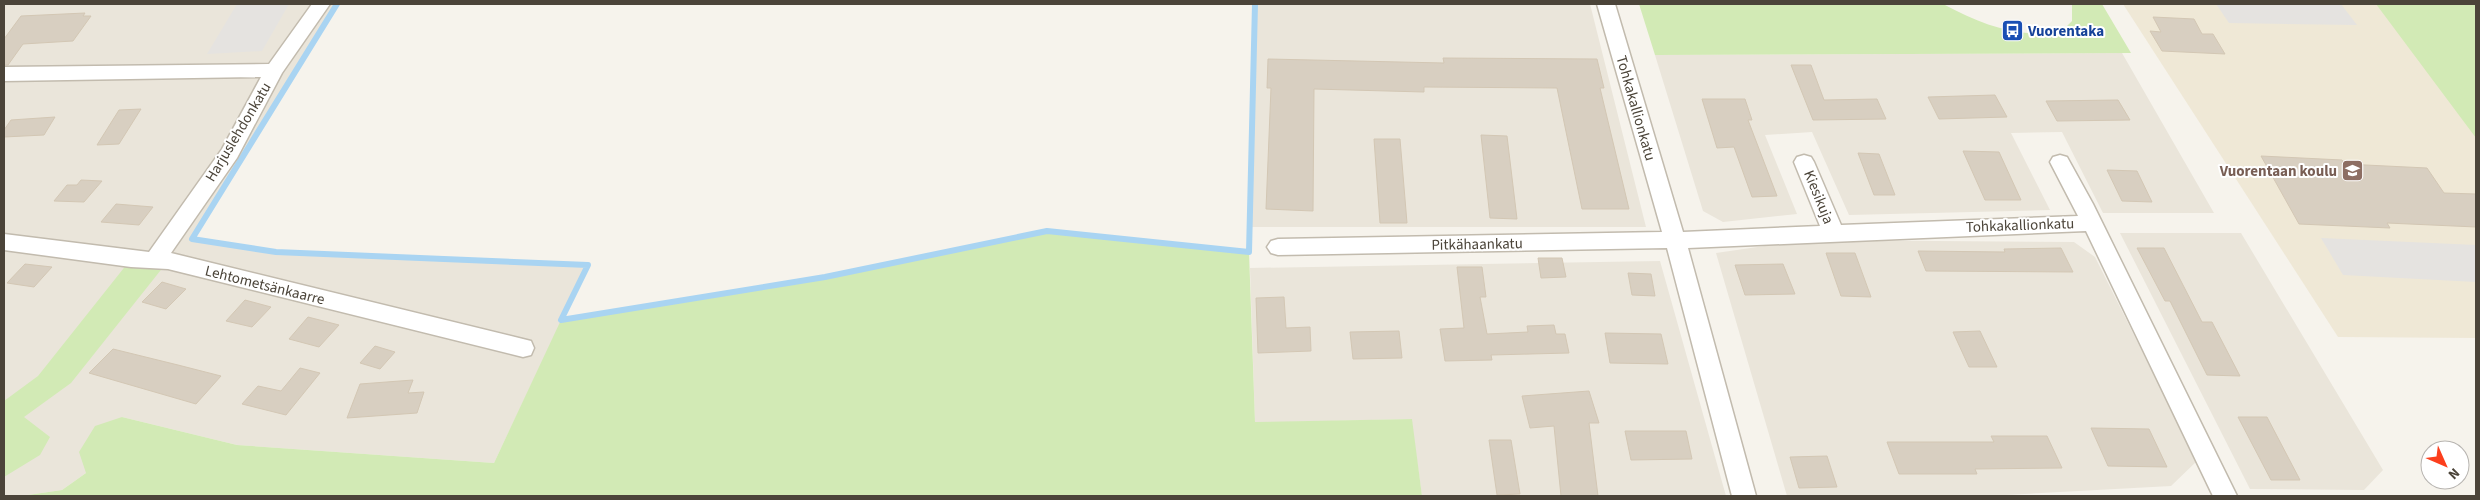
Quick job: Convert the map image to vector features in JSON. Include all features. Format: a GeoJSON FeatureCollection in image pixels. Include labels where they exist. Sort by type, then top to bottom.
{"type":"FeatureCollection","features":[{"type":"Feature","properties":{"kind":"street","name":"Harjuslehdonkatu"},"geometry":{"type":"LineString","coordinates":[[155,260],[230,153],[274,70],[321,4]]}},
{"type":"Feature","properties":{"kind":"street","name":"Tohkakallionkatu"},"geometry":{"type":"LineString","coordinates":[[1606,4],[1675,240],[1744,496]]}},
{"type":"Feature","properties":{"kind":"street"},"geometry":{"type":"LineString","coordinates":[[4,74],[274,70]]}},
{"type":"Feature","properties":{"kind":"street","name":"Kiesikuja"},"geometry":{"type":"LineString","coordinates":[[1804,162],[1833,232]]}},
{"type":"Feature","properties":{"kind":"street"},"geometry":{"type":"LineString","coordinates":[[2060,162],[2091,223]]}},
{"type":"Feature","properties":{"kind":"street","name":"Tohkakallionkatu"},"geometry":{"type":"LineString","coordinates":[[1675,240],[1833,232],[2091,223],[2225,496]]}},
{"type":"Feature","properties":{"kind":"street","name":"Pitkähaankatu"},"geometry":{"type":"LineString","coordinates":[[1278,247],[1675,240]]}},
{"type":"Feature","properties":{"kind":"street","name":"Lehtometsänkaarre"},"geometry":{"type":"LineString","coordinates":[[4,242],[131,259],[168,261],[523,348]]}},
{"type":"Feature","properties":{"kind":"shaded area"},"geometry":{"type":"Polygon","coordinates":[[[4,4],[337,4],[192,239],[276,252],[588,265],[494,463],[237,445],[122,417],[86,473],[62,490],[21,496],[4,496],[4,4]]]}},
{"type":"Feature","properties":{"kind":"shaded area"},"geometry":{"type":"Polygon","coordinates":[[[237,4],[289,4],[262,51],[207,54],[237,4]]]}},
{"type":"Feature","properties":{"kind":"shaded area"},"geometry":{"type":"Polygon","coordinates":[[[1255,4],[1590,4],[1646,227],[1250,227],[1255,4]]]}},
{"type":"Feature","properties":{"kind":"shaded area","name":"Vuorentaan koulu"},"geometry":{"type":"Polygon","coordinates":[[[2123,4],[2476,4],[2476,338],[2338,337],[2123,4]]]}},
{"type":"Feature","properties":{"kind":"shaded area"},"geometry":{"type":"Polygon","coordinates":[[[2216,4],[2341,4],[2357,25],[2229,23],[2216,4]]]}},
{"type":"Feature","properties":{"kind":"shaded area"},"geometry":{"type":"Polygon","coordinates":[[[2122,53],[2214,213],[2103,213],[2062,132],[2011,133],[2050,210],[1849,215],[1812,132],[1765,135],[1797,214],[1723,222],[1703,211],[1655,55],[2122,53]]]}},
{"type":"Feature","properties":{"kind":"shaded area"},"geometry":{"type":"Polygon","coordinates":[[[2120,233],[2241,233],[2383,470],[2364,490],[2250,489],[2120,233]]]}},
{"type":"Feature","properties":{"kind":"shaded area"},"geometry":{"type":"Polygon","coordinates":[[[2321,238],[2476,245],[2476,282],[2343,275],[2321,238]]]}},
{"type":"Feature","properties":{"kind":"shaded area"},"geometry":{"type":"Polygon","coordinates":[[[1805,240],[2074,242],[2095,257],[2197,461],[2171,486],[1988,496],[1787,496],[1716,253],[1805,240]]]}},
{"type":"Feature","properties":{"kind":"shaded area"},"geometry":{"type":"Polygon","coordinates":[[[1660,261],[1726,496],[1422,496],[1411,419],[1255,423],[1250,268],[1660,261]]]}},
{"type":"Feature","properties":{"kind":"green space"},"geometry":{"type":"Polygon","coordinates":[[[1639,4],[1943,4],[1999,28],[2043,34],[2060,33],[2072,21],[2072,4],[2102,4],[2131,53],[1655,55],[1639,4]]]}},
{"type":"Feature","properties":{"kind":"green space"},"geometry":{"type":"Polygon","coordinates":[[[2376,4],[2476,4],[2476,138],[2376,4]]]}},
{"type":"Feature","properties":{"kind":"green space"},"geometry":{"type":"Polygon","coordinates":[[[1047,231],[1249,252],[1255,422],[1412,419],[1422,496],[21,496],[62,490],[86,473],[79,452],[95,426],[122,417],[237,445],[494,463],[561,320],[825,277],[1047,231]]]}},
{"type":"Feature","properties":{"kind":"green space"},"geometry":{"type":"Polygon","coordinates":[[[131,259],[168,261],[71,383],[24,417],[50,437],[40,455],[4,477],[4,401],[38,376],[131,259]]]}},
{"type":"Feature","properties":{"kind":"building"},"geometry":{"type":"Polygon","coordinates":[[[85,13],[83,16],[91,16],[73,41],[23,44],[8,65],[4,65],[4,39],[21,16],[85,13]]]}},
{"type":"Feature","properties":{"kind":"building"},"geometry":{"type":"Polygon","coordinates":[[[2153,17],[2194,19],[2202,34],[2213,34],[2225,54],[2162,51],[2150,31],[2161,32],[2153,17]]]}},
{"type":"Feature","properties":{"kind":"building"},"geometry":{"type":"Polygon","coordinates":[[[1443,58],[1597,59],[1604,88],[1600,88],[1629,209],[1582,209],[1557,88],[1424,87],[1424,92],[1314,89],[1313,211],[1266,209],[1271,88],[1267,88],[1268,59],[1444,63],[1443,58]]]}},
{"type":"Feature","properties":{"kind":"building"},"geometry":{"type":"Polygon","coordinates":[[[1791,65],[1811,65],[1824,100],[1877,99],[1886,119],[1813,120],[1791,65]]]}},
{"type":"Feature","properties":{"kind":"building"},"geometry":{"type":"Polygon","coordinates":[[[1995,95],[2007,117],[1939,119],[1928,97],[1995,95]]]}},
{"type":"Feature","properties":{"kind":"building"},"geometry":{"type":"Polygon","coordinates":[[[1702,99],[1745,99],[1752,120],[1748,120],[1777,196],[1752,197],[1734,147],[1717,148],[1702,99]]]}},
{"type":"Feature","properties":{"kind":"building"},"geometry":{"type":"Polygon","coordinates":[[[2118,100],[2130,120],[2057,121],[2046,101],[2118,100]]]}},
{"type":"Feature","properties":{"kind":"building"},"geometry":{"type":"Polygon","coordinates":[[[141,109],[119,144],[97,145],[119,110],[141,109]]]}},
{"type":"Feature","properties":{"kind":"building"},"geometry":{"type":"Polygon","coordinates":[[[55,117],[44,135],[4,137],[4,130],[11,120],[55,117]]]}},
{"type":"Feature","properties":{"kind":"building"},"geometry":{"type":"Polygon","coordinates":[[[1481,135],[1507,136],[1517,219],[1490,218],[1481,135]]]}},
{"type":"Feature","properties":{"kind":"building"},"geometry":{"type":"Polygon","coordinates":[[[1374,139],[1400,139],[1407,223],[1380,223],[1374,139]]]}},
{"type":"Feature","properties":{"kind":"building"},"geometry":{"type":"Polygon","coordinates":[[[1963,151],[1999,152],[2021,200],[1985,200],[1963,151]]]}},
{"type":"Feature","properties":{"kind":"building"},"geometry":{"type":"Polygon","coordinates":[[[1858,153],[1879,154],[1895,195],[1874,195],[1858,153]]]}},
{"type":"Feature","properties":{"kind":"building"},"geometry":{"type":"Polygon","coordinates":[[[2261,156],[2342,160],[2345,164],[2427,168],[2444,193],[2476,194],[2476,227],[2387,223],[2390,228],[2299,224],[2261,156]]]}},
{"type":"Feature","properties":{"kind":"building"},"geometry":{"type":"Polygon","coordinates":[[[2107,170],[2137,171],[2152,202],[2122,201],[2107,170]]]}},
{"type":"Feature","properties":{"kind":"building"},"geometry":{"type":"Polygon","coordinates":[[[81,180],[102,181],[84,202],[54,201],[67,185],[77,185],[81,180]]]}},
{"type":"Feature","properties":{"kind":"building"},"geometry":{"type":"Polygon","coordinates":[[[116,204],[153,207],[139,225],[101,222],[116,204]]]}},
{"type":"Feature","properties":{"kind":"building"},"geometry":{"type":"Polygon","coordinates":[[[2061,248],[2073,272],[1926,271],[1918,251],[2005,252],[2004,249],[2061,248]]]}},
{"type":"Feature","properties":{"kind":"building"},"geometry":{"type":"Polygon","coordinates":[[[2137,248],[2164,248],[2202,322],[2212,322],[2240,376],[2207,375],[2170,301],[2165,301],[2137,248]]]}},
{"type":"Feature","properties":{"kind":"building"},"geometry":{"type":"Polygon","coordinates":[[[1826,253],[1855,253],[1871,297],[1841,296],[1826,253]]]}},
{"type":"Feature","properties":{"kind":"building"},"geometry":{"type":"Polygon","coordinates":[[[1538,258],[1562,258],[1566,277],[1541,278],[1538,258]]]}},
{"type":"Feature","properties":{"kind":"building"},"geometry":{"type":"Polygon","coordinates":[[[25,264],[52,267],[34,287],[7,283],[25,264]]]}},
{"type":"Feature","properties":{"kind":"building"},"geometry":{"type":"Polygon","coordinates":[[[1783,264],[1795,294],[1745,295],[1735,265],[1783,264]]]}},
{"type":"Feature","properties":{"kind":"building"},"geometry":{"type":"Polygon","coordinates":[[[1457,267],[1482,267],[1486,297],[1480,297],[1487,334],[1528,332],[1527,326],[1554,325],[1556,334],[1565,334],[1569,353],[1491,355],[1492,360],[1445,361],[1440,329],[1464,328],[1457,267]]]}},
{"type":"Feature","properties":{"kind":"building"},"geometry":{"type":"Polygon","coordinates":[[[1628,273],[1651,274],[1655,296],[1632,295],[1628,273]]]}},
{"type":"Feature","properties":{"kind":"building"},"geometry":{"type":"Polygon","coordinates":[[[162,282],[186,289],[166,309],[142,302],[162,282]]]}},
{"type":"Feature","properties":{"kind":"building"},"geometry":{"type":"Polygon","coordinates":[[[1284,297],[1286,328],[1310,327],[1311,351],[1258,353],[1256,298],[1284,297]]]}},
{"type":"Feature","properties":{"kind":"building"},"geometry":{"type":"Polygon","coordinates":[[[245,300],[271,307],[252,327],[226,321],[245,300]]]}},
{"type":"Feature","properties":{"kind":"building"},"geometry":{"type":"Polygon","coordinates":[[[308,317],[339,325],[319,347],[289,339],[308,317]]]}},
{"type":"Feature","properties":{"kind":"building"},"geometry":{"type":"Polygon","coordinates":[[[1399,331],[1402,358],[1353,359],[1350,332],[1399,331]]]}},
{"type":"Feature","properties":{"kind":"building"},"geometry":{"type":"Polygon","coordinates":[[[1980,331],[1997,367],[1969,367],[1953,332],[1980,331]]]}},
{"type":"Feature","properties":{"kind":"building"},"geometry":{"type":"Polygon","coordinates":[[[1605,333],[1661,334],[1668,364],[1610,363],[1605,333]]]}},
{"type":"Feature","properties":{"kind":"building"},"geometry":{"type":"Polygon","coordinates":[[[375,346],[395,352],[380,369],[360,363],[375,346]]]}},
{"type":"Feature","properties":{"kind":"building"},"geometry":{"type":"Polygon","coordinates":[[[113,349],[221,376],[196,404],[89,373],[113,349]]]}},
{"type":"Feature","properties":{"kind":"building"},"geometry":{"type":"Polygon","coordinates":[[[300,368],[320,373],[286,415],[242,404],[258,386],[281,391],[300,368]]]}},
{"type":"Feature","properties":{"kind":"building"},"geometry":{"type":"Polygon","coordinates":[[[413,380],[408,393],[424,392],[417,413],[347,418],[360,384],[413,380]]]}},
{"type":"Feature","properties":{"kind":"building"},"geometry":{"type":"Polygon","coordinates":[[[1589,391],[1599,423],[1589,423],[1598,496],[1561,496],[1554,426],[1530,428],[1522,396],[1589,391]]]}},
{"type":"Feature","properties":{"kind":"building"},"geometry":{"type":"Polygon","coordinates":[[[2238,417],[2267,417],[2300,480],[2271,480],[2238,417]]]}},
{"type":"Feature","properties":{"kind":"building"},"geometry":{"type":"Polygon","coordinates":[[[2091,428],[2149,429],[2167,467],[2108,466],[2091,428]]]}},
{"type":"Feature","properties":{"kind":"building"},"geometry":{"type":"Polygon","coordinates":[[[1625,431],[1686,431],[1692,459],[1631,460],[1625,431]]]}},
{"type":"Feature","properties":{"kind":"building"},"geometry":{"type":"Polygon","coordinates":[[[1991,436],[2047,436],[2062,468],[1975,469],[1977,474],[1899,474],[1887,442],[1994,442],[1991,436]]]}},
{"type":"Feature","properties":{"kind":"building"},"geometry":{"type":"Polygon","coordinates":[[[1489,440],[1511,440],[1520,494],[1497,495],[1489,440]]]}},
{"type":"Feature","properties":{"kind":"building"},"geometry":{"type":"Polygon","coordinates":[[[1827,456],[1837,487],[1799,488],[1790,457],[1827,456]]]}},
{"type":"Feature","properties":{"kind":"waterway"},"geometry":{"type":"LineString","coordinates":[[337,4],[192,239],[276,252],[588,265],[561,320],[825,277],[1047,231],[1249,252],[1255,4]]}},
{"type":"Feature","properties":{"kind":"place","name":"Vuorentaka"},"geometry":{"type":"Point","coordinates":[2012,31]}},
{"type":"Feature","properties":{"kind":"place","name":"Vuorentaan koulu"},"geometry":{"type":"Point","coordinates":[2353,171]}}]}
